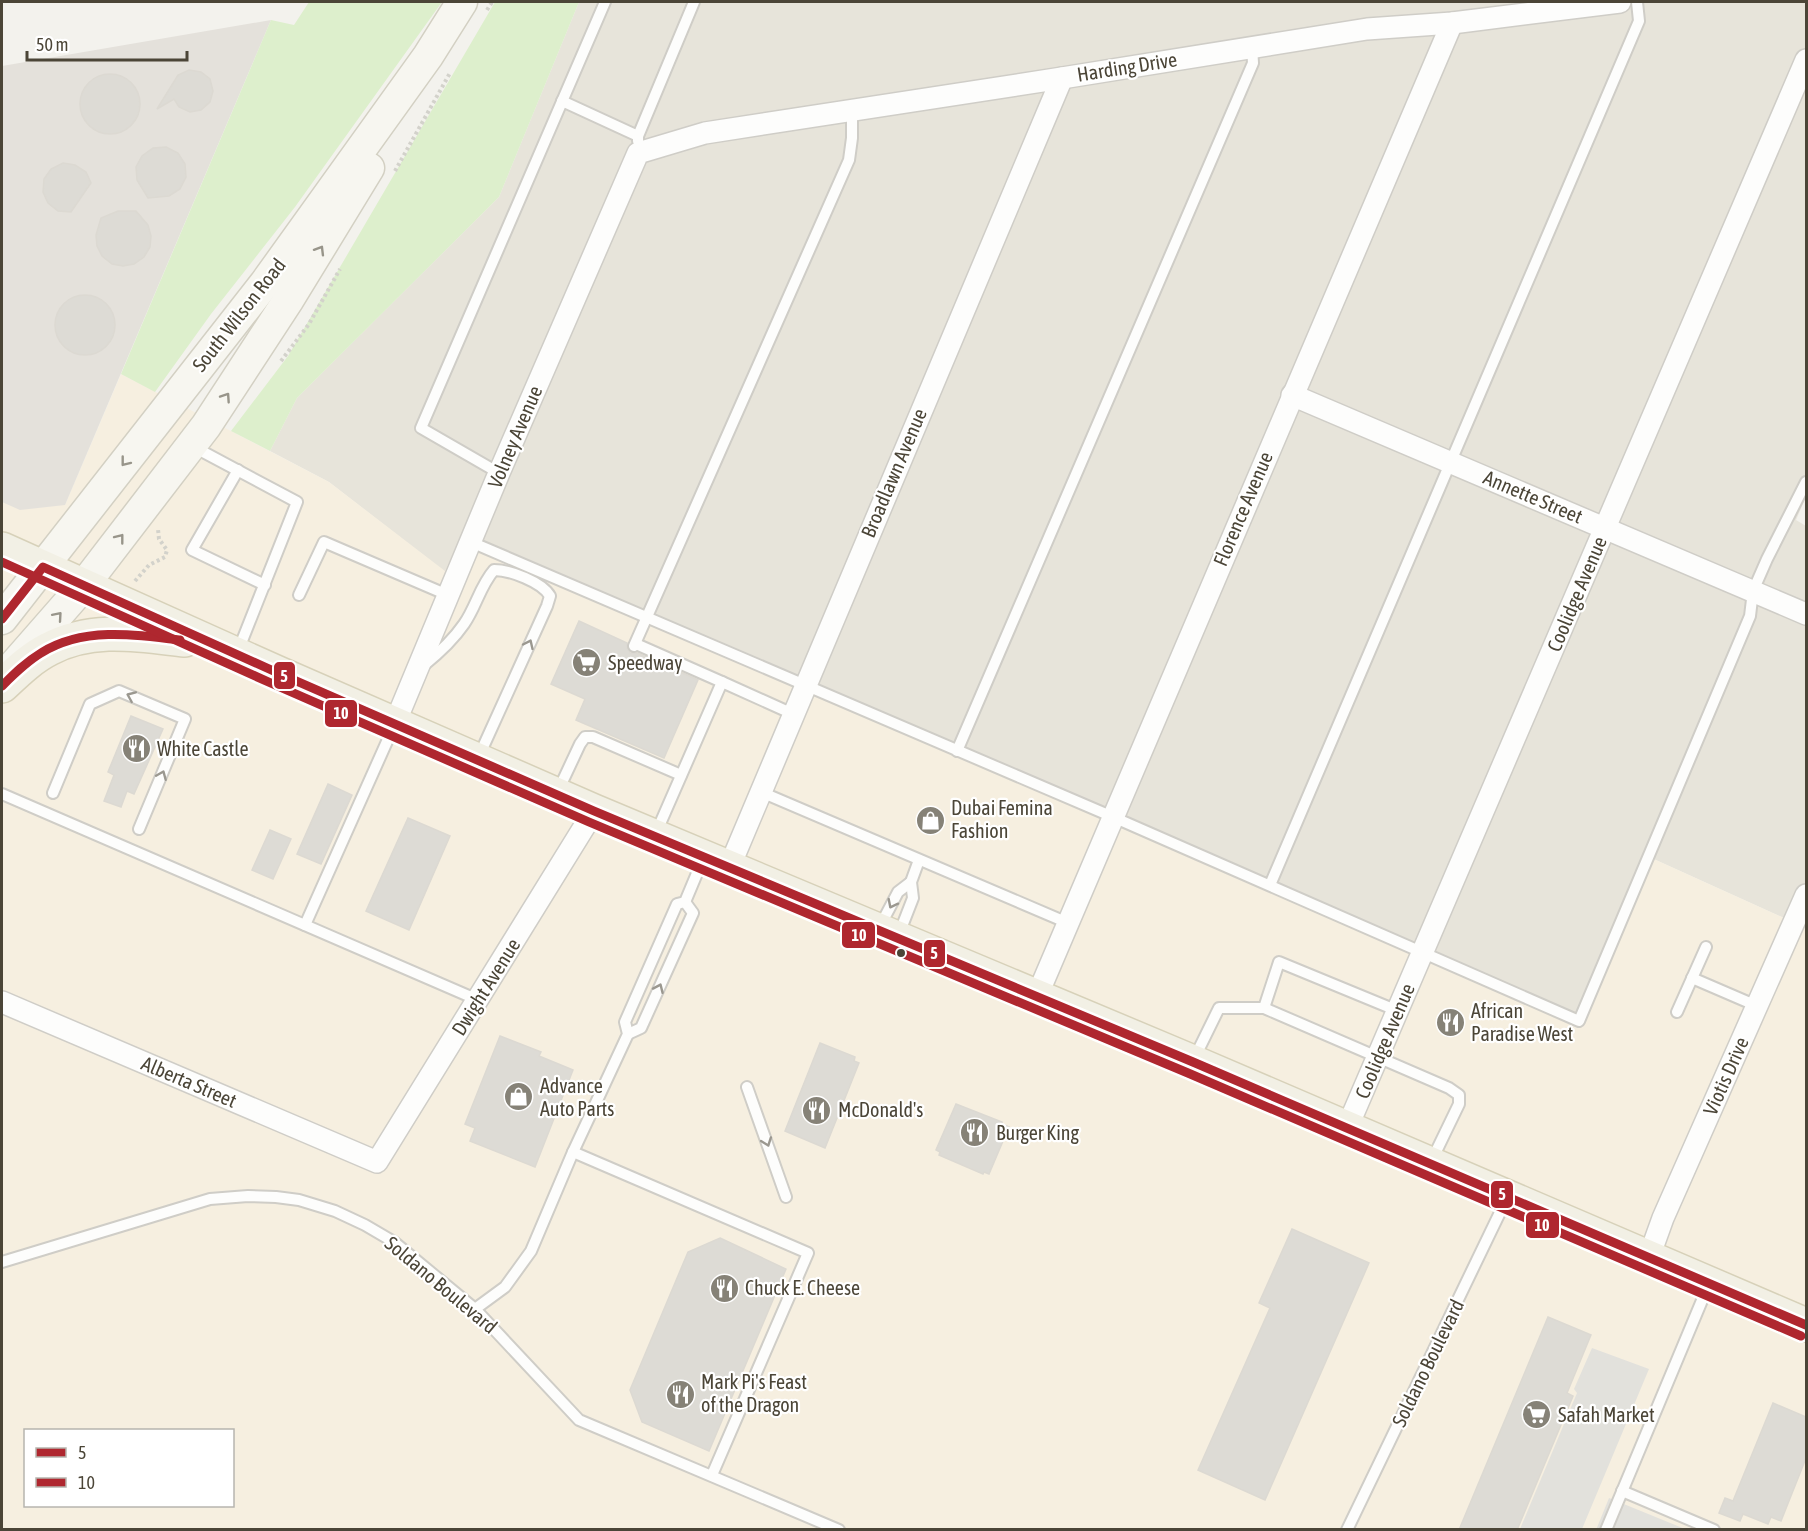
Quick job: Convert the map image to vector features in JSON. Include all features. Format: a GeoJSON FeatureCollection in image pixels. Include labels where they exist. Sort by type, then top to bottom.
{"type":"FeatureCollection","features":[{"type":"Feature","properties":{"kind":"main road","name":"South Wilson Road"},"geometry":{"type":"LineString","coordinates":[[2,619],[265,283],[428,56],[462,2]]}},
{"type":"Feature","properties":{"kind":"main road","name":"South Wilson Road"},"geometry":{"type":"LineString","coordinates":[[2,679],[84,585],[192,445],[236,382],[320,251],[375,157],[428,56]]}},
{"type":"Feature","properties":{"kind":"main road"},"geometry":{"type":"LineString","coordinates":[[2,549],[594,811],[1193,1062],[1806,1325]]}},
{"type":"Feature","properties":{"kind":"main road"},"geometry":{"type":"LineString","coordinates":[[2,686],[30,661],[48,649],[68,640],[93,635],[120,633],[226,649]]}},
{"type":"Feature","properties":{"kind":"street","name":"Harding Drive"},"geometry":{"type":"LineString","coordinates":[[638,145],[1367,28],[1452,23],[1620,2]]}},
{"type":"Feature","properties":{"kind":"street","name":"Florence Avenue"},"geometry":{"type":"LineString","coordinates":[[1037,996],[1452,23]]}},
{"type":"Feature","properties":{"kind":"street","name":"Coolidge Avenue"},"geometry":{"type":"LineString","coordinates":[[1347,1128],[1806,60]]}},
{"type":"Feature","properties":{"kind":"street","name":"Broadlawn Avenue"},"geometry":{"type":"LineString","coordinates":[[716,862],[761,792],[1062,78]]}},
{"type":"Feature","properties":{"kind":"street","name":"Volney Avenue"},"geometry":{"type":"LineString","coordinates":[[395,723],[638,145]]}},
{"type":"Feature","properties":{"kind":"street","name":"Annette Street"},"geometry":{"type":"LineString","coordinates":[[1292,395],[1806,614]]}},
{"type":"Feature","properties":{"kind":"street","name":"Dwight Avenue"},"geometry":{"type":"LineString","coordinates":[[377,1162],[594,811]]}},
{"type":"Feature","properties":{"kind":"street","name":"Viotis Drive"},"geometry":{"type":"LineString","coordinates":[[1648,1257],[1806,895]]}},
{"type":"Feature","properties":{"kind":"street","name":"Alberta Street"},"geometry":{"type":"LineString","coordinates":[[2,1002],[377,1162]]}},
{"type":"Feature","properties":{"kind":"lane"},"geometry":{"type":"LineString","coordinates":[[499,473],[421,428],[605,2]]}},
{"type":"Feature","properties":{"kind":"lane"},"geometry":{"type":"LineString","coordinates":[[562,101],[638,145],[694,2]]}},
{"type":"Feature","properties":{"kind":"lane"},"geometry":{"type":"LineString","coordinates":[[1270,885],[1639,21],[1637,2]]}},
{"type":"Feature","properties":{"kind":"lane"},"geometry":{"type":"LineString","coordinates":[[957,751],[1254,63],[1252,47]]}},
{"type":"Feature","properties":{"kind":"lane"},"geometry":{"type":"LineString","coordinates":[[793,714],[635,645],[849,160],[852,111]]}},
{"type":"Feature","properties":{"kind":"lane"},"geometry":{"type":"LineString","coordinates":[[192,445],[297,502],[265,585],[226,649]]}},
{"type":"Feature","properties":{"kind":"lane"},"geometry":{"type":"LineString","coordinates":[[238,470],[192,550],[265,585]]}},
{"type":"Feature","properties":{"kind":"lane"},"geometry":{"type":"LineString","coordinates":[[471,542],[1113,817],[1579,1021],[1750,616],[1753,591],[1806,482]]}},
{"type":"Feature","properties":{"kind":"lane"},"geometry":{"type":"LineString","coordinates":[[299,596],[324,542],[450,596]]}},
{"type":"Feature","properties":{"kind":"lane"},"geometry":{"type":"LineString","coordinates":[[417,671],[446,647],[465,623],[487,578],[494,570],[506,570],[546,588],[550,596],[541,620],[477,759]]}},
{"type":"Feature","properties":{"kind":"lane"},"geometry":{"type":"LineString","coordinates":[[654,836],[722,682]]}},
{"type":"Feature","properties":{"kind":"lane"},"geometry":{"type":"LineString","coordinates":[[53,793],[90,704],[119,691],[174,714],[185,719],[139,830]]}},
{"type":"Feature","properties":{"kind":"lane"},"geometry":{"type":"LineString","coordinates":[[305,925],[395,723]]}},
{"type":"Feature","properties":{"kind":"lane"},"geometry":{"type":"LineString","coordinates":[[556,794],[580,744],[585,737],[595,733],[681,775]]}},
{"type":"Feature","properties":{"kind":"lane"},"geometry":{"type":"LineString","coordinates":[[761,792],[1068,923]]}},
{"type":"Feature","properties":{"kind":"lane"},"geometry":{"type":"LineString","coordinates":[[2,794],[478,1000]]}},
{"type":"Feature","properties":{"kind":"lane"},"geometry":{"type":"LineString","coordinates":[[888,933],[913,898],[911,882],[919,860]]}},
{"type":"Feature","properties":{"kind":"lane"},"geometry":{"type":"LineString","coordinates":[[475,1309],[505,1287],[531,1251],[573,1152],[628,1034],[625,1022],[677,904],[685,902],[716,862]]}},
{"type":"Feature","properties":{"kind":"lane"},"geometry":{"type":"LineString","coordinates":[[888,933],[898,892],[911,882]]}},
{"type":"Feature","properties":{"kind":"lane"},"geometry":{"type":"LineString","coordinates":[[628,1034],[641,1028],[693,913],[685,902]]}},
{"type":"Feature","properties":{"kind":"lane"},"geometry":{"type":"LineString","coordinates":[[1677,1012],[1706,947]]}},
{"type":"Feature","properties":{"kind":"lane"},"geometry":{"type":"LineString","coordinates":[[1263,1008],[1279,962],[1398,1011]]}},
{"type":"Feature","properties":{"kind":"lane"},"geometry":{"type":"LineString","coordinates":[[1692,978],[1757,1006]]}},
{"type":"Feature","properties":{"kind":"lane"},"geometry":{"type":"LineString","coordinates":[[1193,1062],[1219,1008],[1263,1008],[1378,1057],[1449,1088],[1459,1095],[1459,1104],[1431,1164]]}},
{"type":"Feature","properties":{"kind":"lane"},"geometry":{"type":"LineString","coordinates":[[747,1087],[786,1197]]}},
{"type":"Feature","properties":{"kind":"lane"},"geometry":{"type":"LineString","coordinates":[[573,1152],[808,1253],[712,1475]]}},
{"type":"Feature","properties":{"kind":"lane","name":"Soldano Boulevard"},"geometry":{"type":"LineString","coordinates":[[2,1262],[199,1201],[248,1196],[276,1197],[299,1200],[335,1211],[394,1242],[475,1309],[579,1420],[839,1530]]}},
{"type":"Feature","properties":{"kind":"lane","name":"Soldano Boulevard"},"geometry":{"type":"LineString","coordinates":[[1347,1530],[1508,1196]]}},
{"type":"Feature","properties":{"kind":"lane"},"geometry":{"type":"LineString","coordinates":[[1606,1530],[1709,1284]]}},
{"type":"Feature","properties":{"kind":"lane"},"geometry":{"type":"LineString","coordinates":[[1622,1491],[1714,1530]]}},
{"type":"Feature","properties":{"kind":"shaded area"},"geometry":{"type":"Polygon","coordinates":[[[579,2],[1806,2],[1806,497],[1796,520],[1806,526],[1806,928],[1647,856],[1578,1019],[460,538],[445,572],[329,482],[270,451],[297,398],[499,197],[579,2]]]}},
{"type":"Feature","properties":{"kind":"shaded area"},"geometry":{"type":"Polygon","coordinates":[[[271,20],[65,505],[20,510],[2,502],[2,66],[271,20]]]}},
{"type":"Feature","properties":{"kind":"shaded area"},"geometry":{"type":"Polygon","coordinates":[[[121,374],[329,482],[445,571],[460,538],[1578,1019],[1647,856],[1806,928],[1806,1529],[2,1529],[2,502],[65,505],[121,374]]]}},
{"type":"Feature","properties":{"kind":"shaded area"},"geometry":{"type":"Polygon","coordinates":[[[1592,1348],[1649,1369],[1582,1529],[1520,1529],[1577,1393],[1574,1389],[1592,1348]]]}},
{"type":"Feature","properties":{"kind":"shaded area"},"geometry":{"type":"Polygon","coordinates":[[[1609,1498],[1685,1529],[1596,1530],[1609,1498]]]}},
{"type":"Feature","properties":{"kind":"green space"},"geometry":{"type":"Polygon","coordinates":[[[309,2],[442,2],[295,207],[211,314],[155,392],[121,374],[271,20],[294,25],[309,2]]]}},
{"type":"Feature","properties":{"kind":"green space"},"geometry":{"type":"Polygon","coordinates":[[[495,2],[579,2],[499,197],[297,398],[270,451],[231,431],[288,356],[495,2]]]}},
{"type":"Feature","properties":{"kind":"building"},"geometry":{"type":"Polygon","coordinates":[[[189,70],[201,72],[210,79],[213,91],[210,102],[201,110],[190,112],[179,107],[174,99],[157,109],[178,75],[189,70]]]}},
{"type":"Feature","properties":{"kind":"building"},"geometry":{"type":"Polygon","coordinates":[[[110,74],[131,83],[140,104],[131,125],[110,134],[89,125],[80,104],[89,83],[110,74]]]}},
{"type":"Feature","properties":{"kind":"building"},"geometry":{"type":"Polygon","coordinates":[[[166,147],[178,153],[185,164],[186,177],[180,189],[169,196],[148,198],[137,180],[136,167],[142,156],[153,148],[166,147]]]}},
{"type":"Feature","properties":{"kind":"building"},"geometry":{"type":"Polygon","coordinates":[[[63,163],[75,165],[86,172],[91,183],[71,212],[58,211],[48,203],[43,192],[44,179],[51,169],[63,163]]]}},
{"type":"Feature","properties":{"kind":"building"},"geometry":{"type":"Polygon","coordinates":[[[118,211],[136,211],[148,225],[151,236],[150,247],[144,257],[134,264],[123,266],[112,264],[102,256],[97,246],[96,235],[101,218],[118,211]]]}},
{"type":"Feature","properties":{"kind":"building"},"geometry":{"type":"Polygon","coordinates":[[[79,295],[91,295],[102,300],[110,308],[115,325],[113,337],[102,350],[91,355],[79,355],[68,350],[60,342],[55,331],[55,319],[60,308],[68,300],[79,295]]]}},
{"type":"Feature","properties":{"kind":"building"},"geometry":{"type":"Polygon","coordinates":[[[579,621],[627,643],[630,653],[637,653],[698,680],[664,758],[576,720],[585,699],[551,684],[579,621]]]}},
{"type":"Feature","properties":{"kind":"building","name":"White Castle"},"geometry":{"type":"Polygon","coordinates":[[[131,716],[163,729],[134,794],[127,791],[121,807],[104,801],[114,775],[108,772],[131,716]]]}},
{"type":"Feature","properties":{"kind":"building"},"geometry":{"type":"Polygon","coordinates":[[[328,784],[352,795],[321,864],[297,854],[328,784]]]}},
{"type":"Feature","properties":{"kind":"building"},"geometry":{"type":"Polygon","coordinates":[[[408,818],[450,836],[409,930],[366,911],[408,818]]]}},
{"type":"Feature","properties":{"kind":"building"},"geometry":{"type":"Polygon","coordinates":[[[270,830],[291,839],[273,879],[252,870],[270,830]]]}},
{"type":"Feature","properties":{"kind":"building","name":"Advance Auto Parts"},"geometry":{"type":"Polygon","coordinates":[[[500,1036],[541,1052],[539,1056],[573,1070],[535,1167],[470,1141],[475,1128],[465,1124],[500,1036]]]}},
{"type":"Feature","properties":{"kind":"building","name":"McDonald's"},"geometry":{"type":"Polygon","coordinates":[[[820,1043],[855,1057],[854,1061],[859,1063],[825,1148],[785,1131],[820,1043]]]}},
{"type":"Feature","properties":{"kind":"building","name":"Burger King"},"geometry":{"type":"Polygon","coordinates":[[[956,1104],[1002,1122],[1009,1127],[989,1174],[984,1172],[983,1174],[939,1155],[940,1152],[936,1150],[956,1104]]]}},
{"type":"Feature","properties":{"kind":"building"},"geometry":{"type":"Polygon","coordinates":[[[1292,1229],[1369,1263],[1265,1500],[1198,1470],[1270,1308],[1259,1303],[1292,1229]]]}},
{"type":"Feature","properties":{"kind":"building"},"geometry":{"type":"Polygon","coordinates":[[[720,1238],[786,1269],[709,1451],[642,1422],[630,1390],[688,1252],[720,1238]]]}},
{"type":"Feature","properties":{"kind":"building"},"geometry":{"type":"Polygon","coordinates":[[[1548,1317],[1591,1335],[1567,1393],[1573,1396],[1517,1530],[1459,1530],[1548,1317]]]}},
{"type":"Feature","properties":{"kind":"building"},"geometry":{"type":"Polygon","coordinates":[[[1773,1403],[1806,1417],[1806,1458],[1781,1521],[1771,1517],[1768,1524],[1743,1514],[1740,1521],[1719,1513],[1725,1498],[1733,1501],[1773,1403]]]}},
{"type":"Feature","properties":{"kind":"transit line","name":"10"},"geometry":{"type":"LineString","coordinates":[[2,562],[589,822],[1188,1073],[1801,1336]]}},
{"type":"Feature","properties":{"kind":"transit line","name":"5"},"geometry":{"type":"LineString","coordinates":[[2,619],[43,567],[594,811],[1193,1062],[1806,1325]]}},
{"type":"Feature","properties":{"kind":"transit line","name":"5"},"geometry":{"type":"LineString","coordinates":[[2,686],[20,668],[36,657],[57,645],[74,639],[109,634],[180,640]]}},
{"type":"Feature","properties":{"kind":"place","name":"Speedway"},"geometry":{"type":"Point","coordinates":[587,663]}},
{"type":"Feature","properties":{"kind":"place","name":"White Castle"},"geometry":{"type":"Point","coordinates":[136,749]}},
{"type":"Feature","properties":{"kind":"place","name":"Dubai Femina Fashion"},"geometry":{"type":"Point","coordinates":[930,820]}},
{"type":"Feature","properties":{"kind":"place","name":"African Paradise West"},"geometry":{"type":"Point","coordinates":[1450,1022]}},
{"type":"Feature","properties":{"kind":"place","name":"Advance Auto Parts"},"geometry":{"type":"Point","coordinates":[519,1097]}},
{"type":"Feature","properties":{"kind":"place","name":"McDonald's"},"geometry":{"type":"Point","coordinates":[817,1110]}},
{"type":"Feature","properties":{"kind":"place","name":"Burger King"},"geometry":{"type":"Point","coordinates":[975,1133]}},
{"type":"Feature","properties":{"kind":"place","name":"Chuck E. Cheese"},"geometry":{"type":"Point","coordinates":[724,1288]}},
{"type":"Feature","properties":{"kind":"place","name":"Mark Pi's Feast of the Dragon"},"geometry":{"type":"Point","coordinates":[680,1394]}},
{"type":"Feature","properties":{"kind":"place","name":"Safah Market"},"geometry":{"type":"Point","coordinates":[1537,1415]}}]}
